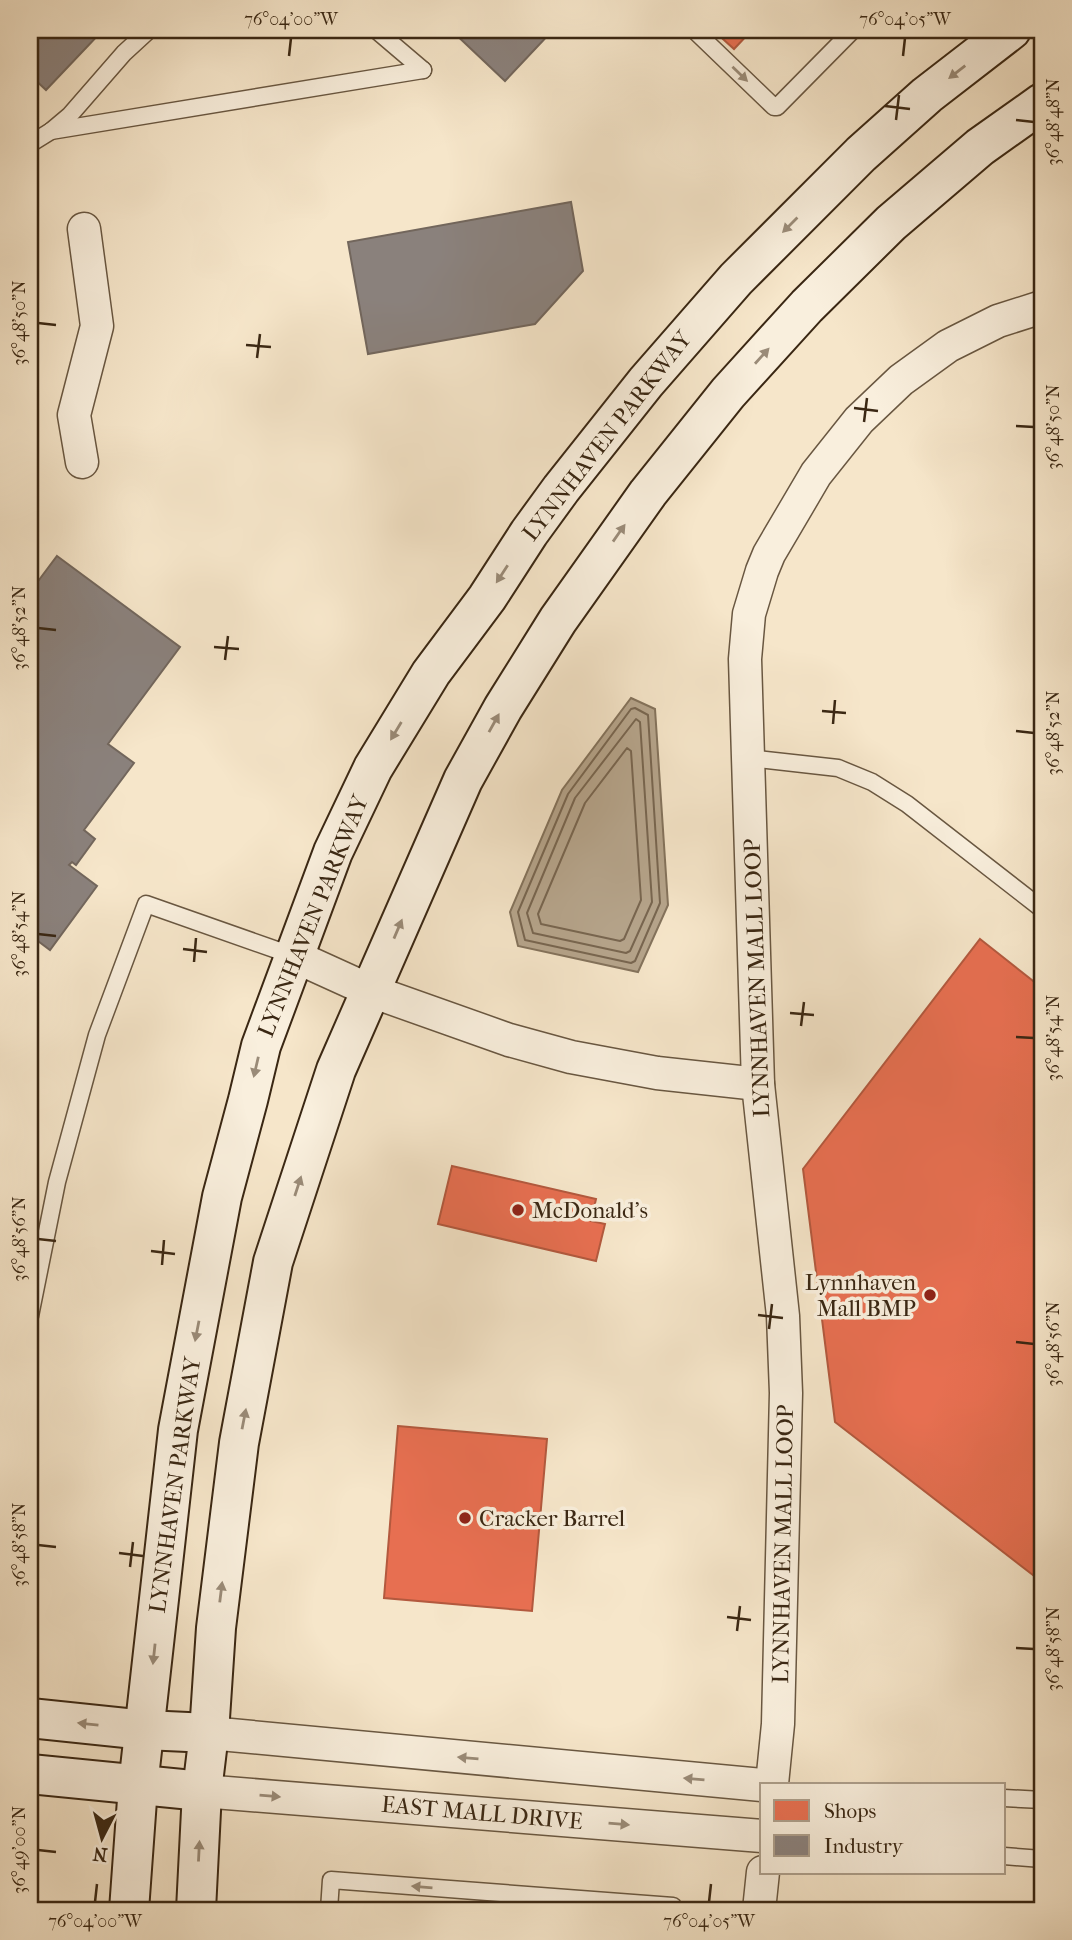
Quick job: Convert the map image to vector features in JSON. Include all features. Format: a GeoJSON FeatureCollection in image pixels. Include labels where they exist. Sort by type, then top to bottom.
{"type":"FeatureCollection","features":[{"type":"Feature","properties":{"kind":"main road","name":"LYNNHAVEN PARKWAY"},"geometry":{"type":"LineString","coordinates":[[129,1910],[138,1786],[178,1430],[219,1211],[261,1046],[333,852],[373,768],[431,673],[487,598],[561,489],[646,382],[736,279],[861,154],[927,95],[1011,30]]}},
{"type":"Feature","properties":{"kind":"main road"},"geometry":{"type":"LineString","coordinates":[[196,1910],[202,1791],[216,1628],[239,1443],[273,1262],[336,1070],[463,780],[503,708],[558,620],[648,493],[728,393],[807,306],[891,223],[980,148],[1042,103]]}},
{"type":"Feature","properties":{"kind":"main road"},"geometry":{"type":"LineString","coordinates":[[30,1718],[145,1730],[209,1733]]}},
{"type":"Feature","properties":{"kind":"main road"},"geometry":{"type":"LineString","coordinates":[[30,1774],[202,1791]]}},
{"type":"Feature","properties":{"kind":"street"},"geometry":{"type":"LineString","coordinates":[[82,462],[74,415],[97,326],[84,229]]}},
{"type":"Feature","properties":{"kind":"street","name":"LYNNHAVEN MALL LOOP"},"geometry":{"type":"LineString","coordinates":[[772,1783],[778,1724],[786,1393],[783,1316],[758,1084],[745,659],[749,614],[769,554],[816,474],[859,419],[901,380],[948,346],[998,321],[1042,307]]}},
{"type":"Feature","properties":{"kind":"street"},"geometry":{"type":"LineString","coordinates":[[294,956],[371,991],[509,1040],[571,1057],[657,1073],[758,1084]]}},
{"type":"Feature","properties":{"kind":"street"},"geometry":{"type":"LineString","coordinates":[[209,1733],[760,1785]]}},
{"type":"Feature","properties":{"kind":"street","name":"EAST MALL DRIVE"},"geometry":{"type":"LineString","coordinates":[[202,1791],[760,1836]]}},
{"type":"Feature","properties":{"kind":"street"},"geometry":{"type":"LineString","coordinates":[[760,1910],[763,1874]]}},
{"type":"Feature","properties":{"kind":"lane"},"geometry":{"type":"LineString","coordinates":[[30,144],[70,115],[124,53],[149,30]]}},
{"type":"Feature","properties":{"kind":"lane"},"geometry":{"type":"LineString","coordinates":[[51,131],[423,70],[376,30]]}},
{"type":"Feature","properties":{"kind":"lane"},"geometry":{"type":"LineString","coordinates":[[694,30],[774,107],[853,30]]}},
{"type":"Feature","properties":{"kind":"lane"},"geometry":{"type":"LineString","coordinates":[[748,758],[838,768],[872,782],[907,804],[1042,909]]}},
{"type":"Feature","properties":{"kind":"lane"},"geometry":{"type":"LineString","coordinates":[[30,1316],[32,1294],[57,1182],[97,1035],[146,904],[294,956]]}},
{"type":"Feature","properties":{"kind":"lane"},"geometry":{"type":"LineString","coordinates":[[1006,1798],[1042,1800]]}},
{"type":"Feature","properties":{"kind":"lane"},"geometry":{"type":"LineString","coordinates":[[1006,1856],[1042,1859]]}},
{"type":"Feature","properties":{"kind":"lane"},"geometry":{"type":"LineString","coordinates":[[329,1910],[331,1880],[673,1906],[673,1910]]}},
{"type":"Feature","properties":{"kind":"lane"},"geometry":{"type":"LineString","coordinates":[[488,1910],[490,1893]]}},
{"type":"Feature","properties":{"kind":"water"},"geometry":{"type":"Polygon","coordinates":[[[631,698],[655,709],[668,905],[638,972],[518,946],[510,912],[562,790],[631,698]]]}},
{"type":"Feature","properties":{"kind":"building: Shops"},"geometry":{"type":"Polygon","coordinates":[[[713,30],[752,30],[734,49],[713,30]]]}},
{"type":"Feature","properties":{"kind":"building: Shops","name":"Lynnhaven Mall BMP"},"geometry":{"type":"Polygon","coordinates":[[[980,939],[1042,988],[1042,1582],[835,1422],[803,1169],[980,939]]]}},
{"type":"Feature","properties":{"kind":"building: Shops","name":"McDonald's"},"geometry":{"type":"Polygon","coordinates":[[[452,1166],[596,1199],[591,1221],[605,1224],[596,1261],[438,1224],[452,1166]]]}},
{"type":"Feature","properties":{"kind":"building: Shops","name":"Cracker Barrel"},"geometry":{"type":"Polygon","coordinates":[[[398,1426],[547,1439],[532,1611],[384,1598],[398,1426]]]}},
{"type":"Feature","properties":{"kind":"building: Industry"},"geometry":{"type":"Polygon","coordinates":[[[30,30],[103,30],[46,90],[30,75],[30,30]]]}},
{"type":"Feature","properties":{"kind":"building: Industry"},"geometry":{"type":"Polygon","coordinates":[[[451,30],[553,30],[505,81],[451,30]]]}},
{"type":"Feature","properties":{"kind":"building: Industry"},"geometry":{"type":"Polygon","coordinates":[[[571,202],[583,271],[535,324],[368,354],[348,242],[571,202]]]}},
{"type":"Feature","properties":{"kind":"building: Industry"},"geometry":{"type":"Polygon","coordinates":[[[57,556],[180,647],[108,744],[134,763],[84,830],[95,839],[76,865],[72,862],[69,865],[97,886],[50,950],[30,935],[30,592],[57,556]]]}},
{"type":"Feature","properties":{"kind":"place","name":"McDonald's"},"geometry":{"type":"Point","coordinates":[518,1210]}},
{"type":"Feature","properties":{"kind":"place","name":"Lynnhaven Mall BMP"},"geometry":{"type":"Point","coordinates":[930,1295]}},
{"type":"Feature","properties":{"kind":"place","name":"Cracker Barrel"},"geometry":{"type":"Point","coordinates":[465,1518]}}]}
